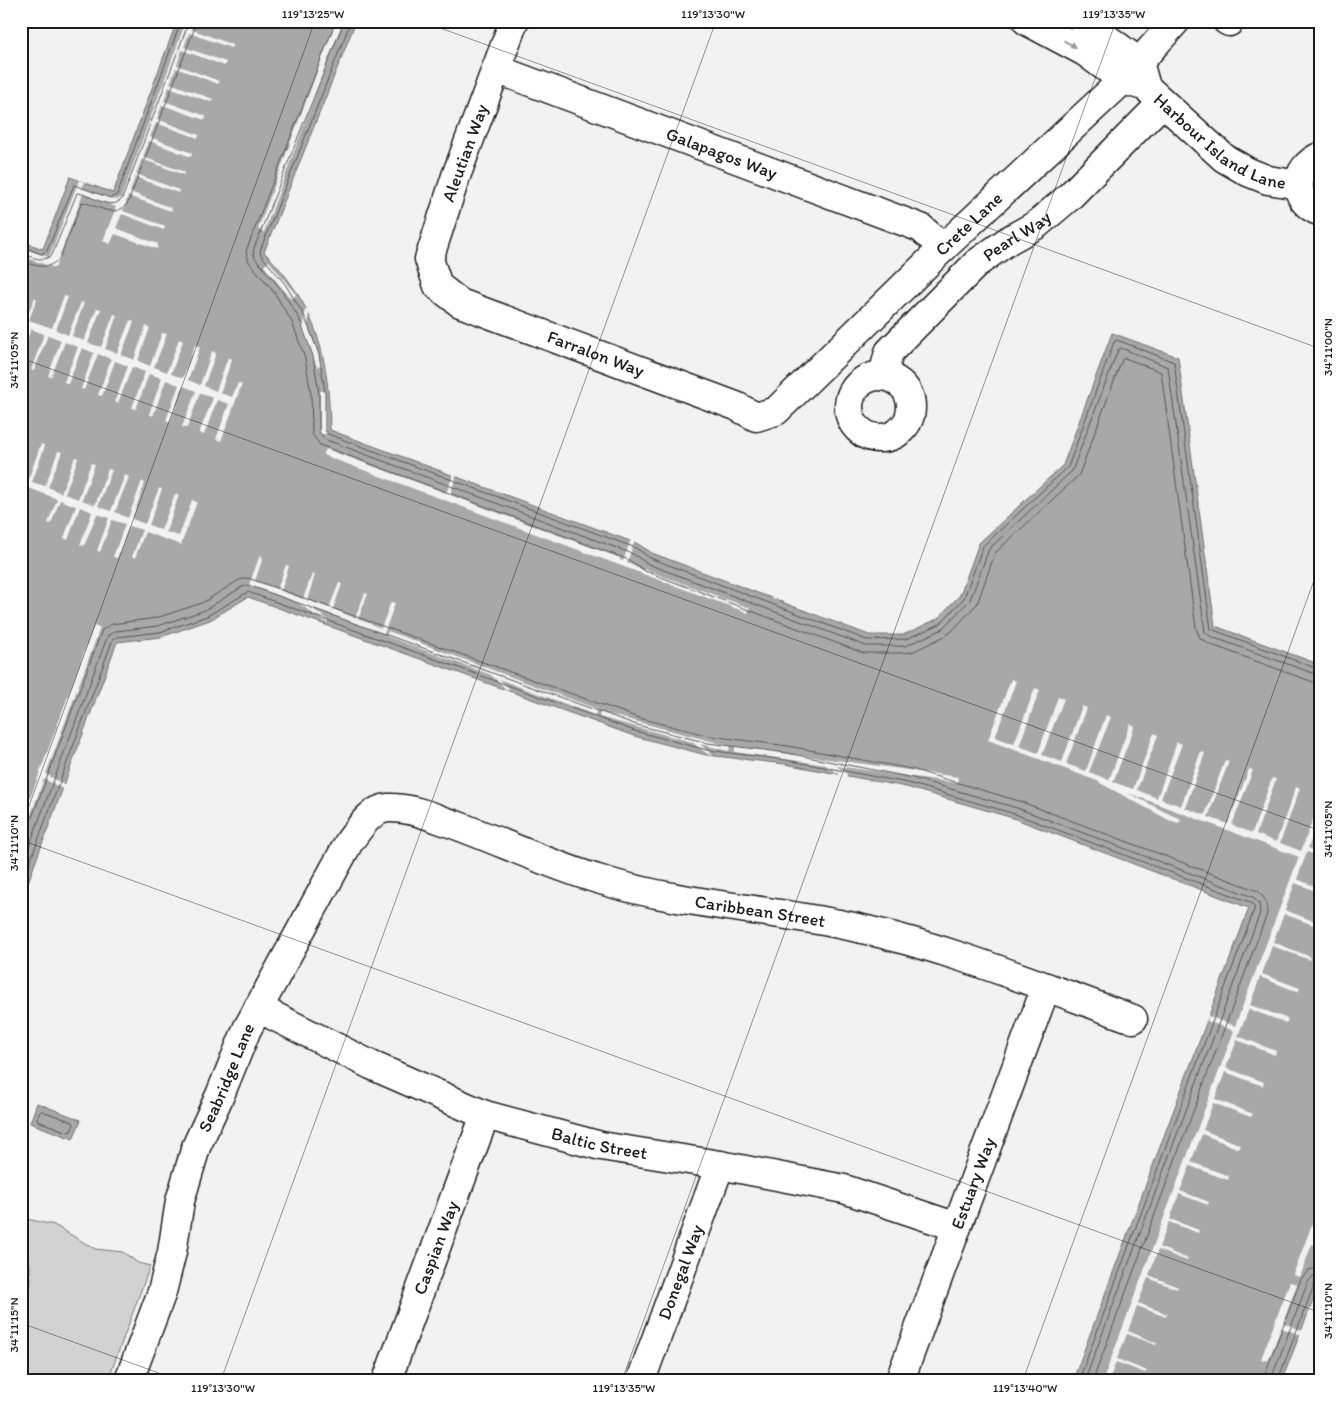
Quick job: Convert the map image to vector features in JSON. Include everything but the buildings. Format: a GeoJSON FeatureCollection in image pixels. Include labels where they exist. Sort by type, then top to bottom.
{"type":"FeatureCollection","features":[{"type":"Feature","properties":{"kind":"street","name":"Aleutian Way"},"geometry":{"type":"LineString","coordinates":[[438,286],[429,259],[456,176],[514,21]]}},
{"type":"Feature","properties":{"kind":"street","name":"Harbour Island Lane"},"geometry":{"type":"LineString","coordinates":[[1027,21],[1143,83]]}},
{"type":"Feature","properties":{"kind":"street","name":"Harbour Island Lane"},"geometry":{"type":"LineString","coordinates":[[1083,21],[1143,83],[1224,158],[1248,172],[1268,180],[1298,185]]}},
{"type":"Feature","properties":{"kind":"street","name":"Crete Lane"},"geometry":{"type":"LineString","coordinates":[[756,417],[776,411],[943,248],[1143,83],[1176,21]]}},
{"type":"Feature","properties":{"kind":"street","name":"Galapagos Way"},"geometry":{"type":"LineString","coordinates":[[496,69],[921,228],[943,248]]}},
{"type":"Feature","properties":{"kind":"street","name":"Pearl Way"},"geometry":{"type":"LineString","coordinates":[[883,376],[889,352],[977,263],[1036,225],[1068,198],[1143,83]]}},
{"type":"Feature","properties":{"kind":"street"},"geometry":{"type":"LineString","coordinates":[[1321,156],[1304,166],[1298,185],[1300,194],[1305,202],[1311,208],[1321,212]]}},
{"type":"Feature","properties":{"kind":"street","name":"Farralon Way"},"geometry":{"type":"LineString","coordinates":[[438,286],[460,303],[736,406],[756,417]]}},
{"type":"Feature","properties":{"kind":"street","name":"Caribbean Street"},"geometry":{"type":"LineString","coordinates":[[387,808],[413,810],[496,840],[554,864],[609,883],[652,894],[839,924],[900,938],[996,969],[1133,1019]]}},
{"type":"Feature","properties":{"kind":"street","name":"Seabridge Lane"},"geometry":{"type":"LineString","coordinates":[[130,1380],[162,1292],[172,1252],[180,1201],[196,1147],[247,1029],[349,842],[369,816],[387,808]]}},
{"type":"Feature","properties":{"kind":"street","name":"Estuary Way"},"geometry":{"type":"LineString","coordinates":[[900,1380],[1046,987]]}},
{"type":"Feature","properties":{"kind":"street","name":"Baltic Street"},"geometry":{"type":"LineString","coordinates":[[258,1008],[372,1065],[485,1115],[601,1146],[720,1165],[844,1189],[957,1227]]}},
{"type":"Feature","properties":{"kind":"street","name":"Caspian Way"},"geometry":{"type":"LineString","coordinates":[[387,1380],[485,1115]]}},
{"type":"Feature","properties":{"kind":"street","name":"Donegal Way"},"geometry":{"type":"LineString","coordinates":[[641,1380],[720,1165]]}},
{"type":"Feature","properties":{"kind":"shaded area"},"geometry":{"type":"Polygon","coordinates":[[[27,1219],[54,1225],[95,1249],[123,1252],[138,1263],[150,1266],[108,1380],[21,1380],[21,1315],[28,1298],[31,1281],[29,1256],[21,1246],[21,1224],[27,1219]]]}},
{"type":"Feature","properties":{"kind":"water"},"geometry":{"type":"Polygon","coordinates":[[[177,21],[356,21],[264,252],[289,281],[310,316],[317,334],[326,371],[330,430],[638,544],[652,553],[869,635],[903,635],[937,619],[960,595],[979,543],[1063,465],[1112,333],[1178,357],[1215,626],[1321,665],[1321,1280],[1282,1380],[1073,1380],[1249,908],[1013,818],[906,787],[785,764],[706,755],[634,736],[248,597],[210,620],[161,637],[117,642],[21,901],[21,241],[43,249],[70,177],[113,193],[177,21]]]}},
{"type":"Feature","properties":{"kind":"water"},"geometry":{"type":"Polygon","coordinates":[[[37,1103],[81,1120],[73,1139],[30,1123],[37,1103]]]}},
{"type":"Feature","properties":{"kind":"pier"},"geometry":{"type":"Polygon","coordinates":[[[186,21],[193,21],[191,29],[233,45],[231,48],[189,33],[184,47],[226,62],[225,66],[182,50],[177,65],[219,81],[218,84],[176,68],[170,83],[213,99],[211,102],[169,87],[164,101],[206,116],[205,120],[162,105],[157,119],[199,135],[198,138],[156,123],[150,137],[192,153],[191,157],[149,141],[143,157],[185,172],[184,175],[142,159],[136,174],[179,190],[178,193],[135,177],[130,192],[172,208],[171,211],[128,196],[123,211],[165,226],[164,230],[122,214],[116,228],[158,244],[157,249],[115,234],[110,244],[103,241],[116,207],[83,194],[55,268],[21,256],[21,248],[49,257],[79,180],[84,182],[82,188],[116,200],[121,198],[186,21]]]}},
{"type":"Feature","properties":{"kind":"pier"},"geometry":{"type":"Polygon","coordinates":[[[336,21],[343,21],[264,232],[258,229],[336,21]]]}},
{"type":"Feature","properties":{"kind":"pier"},"geometry":{"type":"Polygon","coordinates":[[[269,261],[296,295],[291,299],[264,266],[269,261]]]}},
{"type":"Feature","properties":{"kind":"pier"},"geometry":{"type":"Polygon","coordinates":[[[64,296],[68,297],[56,330],[68,335],[81,302],[84,303],[72,336],[84,341],[97,308],[101,309],[88,343],[101,347],[114,314],[117,315],[105,349],[117,353],[130,320],[134,322],[121,355],[134,360],[146,326],[150,328],[138,361],[150,366],[162,333],[167,334],[154,367],[167,372],[179,339],[183,341],[171,374],[183,378],[195,345],[200,347],[188,380],[200,385],[212,351],[216,353],[204,386],[216,391],[228,357],[232,359],[220,393],[232,397],[238,383],[242,384],[221,441],[216,439],[229,404],[217,400],[204,435],[199,433],[213,398],[200,393],[187,428],[182,427],[196,391],[183,386],[170,422],[166,420],[179,385],[166,380],[153,416],[149,414],[162,378],[149,374],[136,409],[132,408],[145,372],[132,367],[118,403],[115,402],[128,366],[115,361],[102,396],[98,395],[111,359],[98,354],[84,390],[81,389],[94,353],[82,348],[68,384],[64,382],[78,347],[65,342],[51,377],[48,376],[61,340],[48,335],[34,371],[31,370],[44,334],[31,329],[21,355],[21,344],[28,328],[21,325],[21,317],[26,319],[35,297],[37,299],[29,320],[52,328],[64,296]]]}},
{"type":"Feature","properties":{"kind":"pier"},"geometry":{"type":"Polygon","coordinates":[[[305,310],[309,310],[308,325],[322,365],[317,367],[302,328],[304,326],[305,310]]]}},
{"type":"Feature","properties":{"kind":"pier"},"geometry":{"type":"Polygon","coordinates":[[[320,391],[325,391],[326,434],[320,434],[320,391]]]}},
{"type":"Feature","properties":{"kind":"pier"},"geometry":{"type":"Polygon","coordinates":[[[41,444],[45,446],[32,482],[45,486],[58,451],[62,452],[48,487],[61,493],[75,457],[78,458],[65,494],[78,499],[91,463],[95,464],[82,500],[95,505],[108,469],[112,470],[98,506],[111,511],[125,475],[129,477],[115,512],[128,518],[142,481],[145,483],[132,519],[145,524],[159,488],[162,489],[149,525],[161,530],[175,494],[179,495],[166,532],[179,536],[192,500],[197,502],[181,545],[145,532],[135,558],[132,557],[142,530],[129,526],[117,558],[113,557],[125,524],[112,520],[100,552],[97,551],[109,518],[97,514],[84,546],[80,545],[92,512],[80,507],[68,540],[64,538],[76,506],[60,500],[51,524],[48,523],[57,499],[29,488],[21,508],[21,500],[26,487],[21,485],[21,478],[28,480],[41,444]]]}},
{"type":"Feature","properties":{"kind":"pier"},"geometry":{"type":"Polygon","coordinates":[[[326,449],[446,493],[454,473],[457,474],[450,495],[620,558],[623,561],[631,539],[635,540],[627,563],[750,608],[748,613],[323,455],[326,449]]]}},
{"type":"Feature","properties":{"kind":"pier"},"geometry":{"type":"Polygon","coordinates":[[[260,555],[263,557],[255,581],[277,589],[286,565],[289,566],[281,591],[303,599],[312,574],[315,575],[307,600],[329,608],[339,583],[342,584],[333,609],[355,618],[365,593],[368,594],[358,619],[381,628],[391,602],[395,603],[384,634],[310,607],[328,620],[327,623],[298,603],[249,585],[260,555]]]}},
{"type":"Feature","properties":{"kind":"pier"},"geometry":{"type":"Polygon","coordinates":[[[94,626],[100,628],[46,774],[66,786],[65,790],[44,779],[21,841],[21,823],[94,626]]]}},
{"type":"Feature","properties":{"kind":"pier"},"geometry":{"type":"Polygon","coordinates":[[[388,631],[597,709],[595,715],[499,679],[510,689],[506,689],[491,675],[386,636],[388,631]]]}},
{"type":"Feature","properties":{"kind":"pier"},"geometry":{"type":"Polygon","coordinates":[[[1011,679],[1016,681],[995,737],[1014,744],[1035,688],[1040,690],[1019,746],[1038,753],[1058,697],[1064,699],[1042,755],[1062,762],[1082,706],[1087,708],[1066,764],[1086,771],[1106,715],[1111,717],[1089,772],[1109,780],[1130,724],[1135,726],[1113,782],[1133,789],[1154,733],[1158,735],[1137,790],[1157,798],[1177,742],[1182,744],[1161,799],[1181,806],[1201,751],[1205,753],[1185,808],[1205,815],[1225,760],[1229,761],[1208,817],[1228,824],[1249,769],[1253,770],[1232,825],[1252,833],[1272,778],[1276,779],[1256,834],[1276,842],[1296,787],[1300,788],[1280,843],[1301,851],[1321,798],[1321,820],[1319,820],[1308,848],[1321,853],[1321,857],[1307,852],[1297,879],[1321,889],[1321,893],[1295,883],[1285,910],[1321,924],[1321,928],[1284,914],[1273,942],[1311,957],[1310,960],[1272,946],[1262,974],[1300,988],[1298,992],[1260,977],[1250,1005],[1288,1019],[1286,1023],[1249,1009],[1238,1036],[1276,1051],[1275,1055],[1237,1040],[1226,1068],[1264,1082],[1263,1086],[1225,1072],[1215,1099],[1253,1114],[1251,1117],[1213,1103],[1203,1130],[1241,1145],[1239,1149],[1202,1134],[1191,1162],[1229,1176],[1228,1180],[1190,1166],[1180,1191],[1209,1202],[1208,1205],[1179,1194],[1170,1219],[1199,1230],[1198,1233],[1169,1222],[1159,1247],[1188,1259],[1187,1261],[1158,1250],[1149,1275],[1178,1287],[1177,1289],[1148,1278],[1138,1303],[1167,1314],[1166,1317],[1137,1306],[1128,1331],[1157,1343],[1156,1345],[1127,1334],[1117,1359],[1147,1371],[1145,1373],[1116,1362],[1109,1380],[1103,1380],[1234,1031],[1207,1021],[1208,1016],[1235,1026],[1299,857],[1128,793],[1181,819],[1179,823],[1169,820],[1100,782],[988,740],[1011,679]]]}},
{"type":"Feature","properties":{"kind":"pier"},"geometry":{"type":"Polygon","coordinates":[[[600,712],[730,746],[729,751],[700,744],[713,756],[709,755],[692,742],[599,717],[600,712]]]}},
{"type":"Feature","properties":{"kind":"pier"},"geometry":{"type":"Polygon","coordinates":[[[735,746],[958,777],[957,783],[837,766],[847,774],[846,778],[839,776],[839,774],[826,765],[735,752],[735,746]]]}},
{"type":"Feature","properties":{"kind":"pier"},"geometry":{"type":"Polygon","coordinates":[[[1321,1200],[1321,1221],[1314,1239],[1321,1242],[1321,1247],[1312,1244],[1300,1277],[1293,1275],[1321,1200]]]}},
{"type":"Feature","properties":{"kind":"pier"},"geometry":{"type":"Polygon","coordinates":[[[1290,1282],[1297,1284],[1283,1323],[1304,1331],[1302,1335],[1281,1328],[1268,1361],[1261,1359],[1290,1282]]]}}]}
